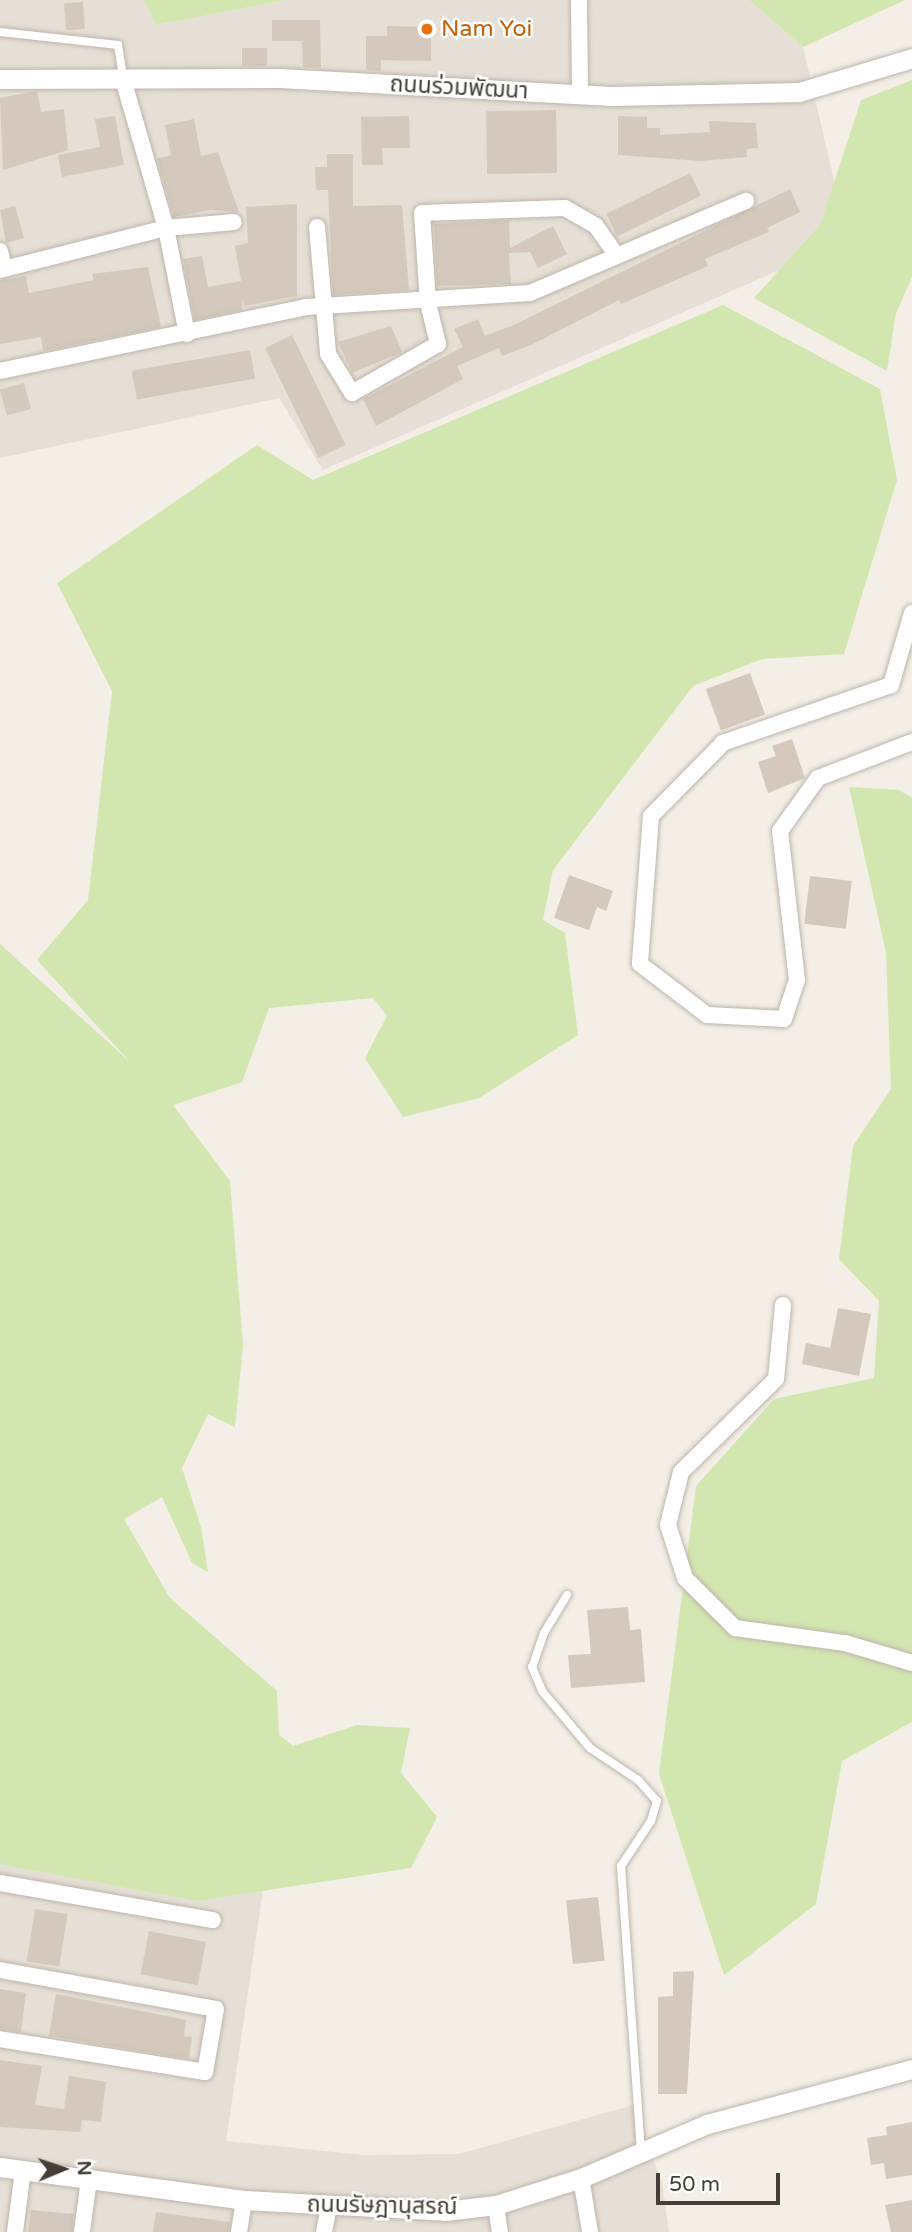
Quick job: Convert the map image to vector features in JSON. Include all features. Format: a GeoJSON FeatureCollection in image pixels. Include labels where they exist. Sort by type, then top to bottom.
{"type":"FeatureCollection","features":[{"type":"Feature","properties":{"kind":"street"},"geometry":{"type":"LineString","coordinates":[[579,0],[580,95]]}},
{"type":"Feature","properties":{"kind":"street","name":"ถนนร่วมพัฒนา"},"geometry":{"type":"LineString","coordinates":[[0,79],[279,78],[580,95],[799,92],[912,58]]}},
{"type":"Feature","properties":{"kind":"street"},"geometry":{"type":"LineString","coordinates":[[123,79],[166,228],[187,334]]}},
{"type":"Feature","properties":{"kind":"street"},"geometry":{"type":"LineString","coordinates":[[0,372],[321,308],[428,303],[530,293],[746,201]]}},
{"type":"Feature","properties":{"kind":"street"},"geometry":{"type":"LineString","coordinates":[[317,227],[321,308],[328,354],[352,393],[438,344],[428,303],[422,213],[565,208],[596,226],[616,255]]}},
{"type":"Feature","properties":{"kind":"street"},"geometry":{"type":"LineString","coordinates":[[0,251],[2,269],[166,228],[234,222]]}},
{"type":"Feature","properties":{"kind":"street"},"geometry":{"type":"LineString","coordinates":[[912,613],[891,685],[723,743],[651,816],[640,964],[707,1015],[784,1019],[797,981],[780,831],[818,778],[912,742]]}},
{"type":"Feature","properties":{"kind":"street"},"geometry":{"type":"LineString","coordinates":[[783,1305],[776,1379],[681,1472],[668,1525],[685,1578],[735,1628],[845,1643],[912,1663]]}},
{"type":"Feature","properties":{"kind":"street"},"geometry":{"type":"LineString","coordinates":[[0,1883],[213,1920]]}},
{"type":"Feature","properties":{"kind":"street"},"geometry":{"type":"LineString","coordinates":[[0,1970],[216,2010],[205,2072],[0,2039]]}},
{"type":"Feature","properties":{"kind":"street","name":"ถนนรัษฎานุสรณ์"},"geometry":{"type":"LineString","coordinates":[[0,2167],[244,2200],[445,2211],[496,2205],[581,2178],[707,2123],[912,2069]]}},
{"type":"Feature","properties":{"kind":"street"},"geometry":{"type":"LineString","coordinates":[[15,2232],[23,2170]]}},
{"type":"Feature","properties":{"kind":"street"},"geometry":{"type":"LineString","coordinates":[[581,2178],[590,2232]]}},
{"type":"Feature","properties":{"kind":"street"},"geometry":{"type":"LineString","coordinates":[[82,2232],[89,2179]]}},
{"type":"Feature","properties":{"kind":"street"},"geometry":{"type":"LineString","coordinates":[[239,2232],[244,2200]]}},
{"type":"Feature","properties":{"kind":"street"},"geometry":{"type":"LineString","coordinates":[[496,2205],[500,2232]]}},
{"type":"Feature","properties":{"kind":"street"},"geometry":{"type":"LineString","coordinates":[[324,2232],[329,2206]]}},
{"type":"Feature","properties":{"kind":"lane"},"geometry":{"type":"LineString","coordinates":[[0,32],[118,45],[123,79]]}},
{"type":"Feature","properties":{"kind":"lane"},"geometry":{"type":"LineString","coordinates":[[567,1595],[544,1633],[532,1667],[542,1691],[590,1748],[638,1780],[657,1801],[651,1821],[621,1866],[641,2151]]}},
{"type":"Feature","properties":{"kind":"shaded area"},"geometry":{"type":"Polygon","coordinates":[[[0,0],[144,0],[156,25],[286,0],[749,0],[803,47],[848,240],[323,470],[279,398],[0,458],[0,0]]]}},
{"type":"Feature","properties":{"kind":"shaded area"},"geometry":{"type":"Polygon","coordinates":[[[0,1816],[267,1863],[226,2141],[364,2155],[459,2154],[633,2105],[662,2183],[669,2232],[0,2232],[0,1816]]]}},
{"type":"Feature","properties":{"kind":"green space"},"geometry":{"type":"Polygon","coordinates":[[[144,0],[286,0],[156,25],[144,0]]]}},
{"type":"Feature","properties":{"kind":"green space"},"geometry":{"type":"Polygon","coordinates":[[[749,0],[905,0],[803,47],[749,0]]]}},
{"type":"Feature","properties":{"kind":"green space"},"geometry":{"type":"Polygon","coordinates":[[[912,80],[912,277],[896,313],[887,371],[754,298],[820,225],[861,100],[912,80]]]}},
{"type":"Feature","properties":{"kind":"green space"},"geometry":{"type":"Polygon","coordinates":[[[723,305],[880,389],[897,480],[844,654],[762,659],[693,686],[553,870],[543,920],[565,933],[578,1035],[479,1098],[403,1117],[365,1058],[387,1016],[373,998],[269,1008],[242,1082],[173,1105],[230,1181],[243,1345],[235,1427],[208,1414],[182,1468],[201,1527],[208,1572],[192,1563],[162,1497],[124,1519],[170,1598],[277,1691],[279,1735],[293,1746],[357,1725],[410,1728],[401,1773],[437,1817],[411,1868],[197,1901],[0,1864],[0,944],[131,1063],[37,960],[88,900],[112,691],[57,583],[257,445],[313,480],[723,305]]]}},
{"type":"Feature","properties":{"kind":"green space"},"geometry":{"type":"Polygon","coordinates":[[[849,787],[899,790],[912,798],[912,1722],[842,1761],[816,1904],[724,1975],[659,1774],[696,1486],[774,1399],[874,1378],[879,1301],[839,1259],[853,1146],[891,1089],[886,952],[849,787]]]}},
{"type":"Feature","properties":{"kind":"building"},"geometry":{"type":"Polygon","coordinates":[[[83,2],[85,29],[66,30],[64,3],[83,2]]]}},
{"type":"Feature","properties":{"kind":"building"},"geometry":{"type":"Polygon","coordinates":[[[272,20],[320,20],[321,68],[303,67],[302,41],[272,41],[272,20]]]}},
{"type":"Feature","properties":{"kind":"building"},"geometry":{"type":"Polygon","coordinates":[[[387,26],[431,27],[431,61],[381,60],[381,71],[366,70],[366,36],[387,36],[387,26]]]}},
{"type":"Feature","properties":{"kind":"building"},"geometry":{"type":"Polygon","coordinates":[[[242,48],[267,48],[267,66],[242,66],[242,48]]]}},
{"type":"Feature","properties":{"kind":"building"},"geometry":{"type":"Polygon","coordinates":[[[37,91],[41,112],[64,109],[68,150],[3,170],[0,98],[37,91]]]}},
{"type":"Feature","properties":{"kind":"building"},"geometry":{"type":"Polygon","coordinates":[[[556,110],[557,173],[487,174],[486,111],[556,110]]]}},
{"type":"Feature","properties":{"kind":"building"},"geometry":{"type":"Polygon","coordinates":[[[115,116],[124,165],[62,177],[58,155],[100,147],[95,119],[115,116]]]}},
{"type":"Feature","properties":{"kind":"building"},"geometry":{"type":"Polygon","coordinates":[[[409,116],[410,148],[382,148],[383,165],[362,165],[361,117],[409,116]]]}},
{"type":"Feature","properties":{"kind":"building"},"geometry":{"type":"Polygon","coordinates":[[[618,116],[647,117],[647,128],[660,128],[660,135],[710,132],[709,121],[756,123],[758,148],[746,149],[747,157],[701,161],[618,155],[618,116]]]}},
{"type":"Feature","properties":{"kind":"building"},"geometry":{"type":"Polygon","coordinates":[[[194,119],[201,156],[218,152],[239,212],[210,210],[174,217],[157,159],[171,155],[165,125],[194,119]]]}},
{"type":"Feature","properties":{"kind":"building"},"geometry":{"type":"Polygon","coordinates":[[[327,154],[353,154],[353,206],[402,205],[409,290],[333,295],[328,190],[316,190],[315,167],[327,167],[327,154]]]}},
{"type":"Feature","properties":{"kind":"building"},"geometry":{"type":"Polygon","coordinates":[[[690,173],[701,195],[617,236],[606,214],[690,173]]]}},
{"type":"Feature","properties":{"kind":"building"},"geometry":{"type":"Polygon","coordinates":[[[790,189],[800,212],[767,228],[769,232],[705,259],[708,266],[621,304],[619,300],[531,345],[502,356],[499,348],[457,366],[463,379],[376,426],[363,399],[463,347],[454,329],[478,319],[485,336],[516,324],[790,189]]]}},
{"type":"Feature","properties":{"kind":"building"},"geometry":{"type":"Polygon","coordinates":[[[297,204],[297,296],[244,306],[242,300],[242,310],[195,320],[183,259],[202,256],[208,287],[241,281],[235,246],[248,243],[246,207],[297,204]]]}},
{"type":"Feature","properties":{"kind":"building"},"geometry":{"type":"Polygon","coordinates":[[[15,206],[24,238],[6,243],[0,210],[15,206]]]}},
{"type":"Feature","properties":{"kind":"building"},"geometry":{"type":"Polygon","coordinates":[[[509,220],[510,248],[553,226],[567,254],[538,268],[530,252],[509,253],[511,284],[437,286],[434,224],[509,220]]]}},
{"type":"Feature","properties":{"kind":"building"},"geometry":{"type":"Polygon","coordinates":[[[148,267],[161,327],[43,351],[41,337],[0,344],[0,280],[26,276],[29,293],[94,280],[92,274],[148,267]]]}},
{"type":"Feature","properties":{"kind":"building"},"geometry":{"type":"Polygon","coordinates":[[[391,326],[402,352],[352,373],[338,342],[391,326]]]}},
{"type":"Feature","properties":{"kind":"building"},"geometry":{"type":"Polygon","coordinates":[[[292,335],[345,445],[319,458],[265,348],[292,335]]]}},
{"type":"Feature","properties":{"kind":"building"},"geometry":{"type":"Polygon","coordinates":[[[250,350],[255,379],[137,399],[132,371],[250,350]]]}},
{"type":"Feature","properties":{"kind":"building"},"geometry":{"type":"Polygon","coordinates":[[[24,383],[31,409],[7,416],[0,389],[24,383]]]}},
{"type":"Feature","properties":{"kind":"building"},"geometry":{"type":"Polygon","coordinates":[[[750,673],[765,714],[721,730],[706,689],[750,673]]]}},
{"type":"Feature","properties":{"kind":"building"},"geometry":{"type":"Polygon","coordinates":[[[792,739],[805,778],[768,793],[758,762],[776,756],[772,746],[792,739]]]}},
{"type":"Feature","properties":{"kind":"building"},"geometry":{"type":"Polygon","coordinates":[[[569,875],[613,891],[606,911],[597,907],[589,930],[554,918],[569,875]]]}},
{"type":"Feature","properties":{"kind":"building"},"geometry":{"type":"Polygon","coordinates":[[[810,876],[852,881],[846,929],[804,924],[810,876]]]}},
{"type":"Feature","properties":{"kind":"building"},"geometry":{"type":"Polygon","coordinates":[[[838,1308],[871,1314],[859,1376],[802,1364],[806,1343],[830,1348],[838,1308]]]}},
{"type":"Feature","properties":{"kind":"building"},"geometry":{"type":"Polygon","coordinates":[[[628,1607],[630,1630],[641,1629],[645,1682],[571,1688],[568,1655],[591,1654],[587,1610],[628,1607]]]}},
{"type":"Feature","properties":{"kind":"building"},"geometry":{"type":"Polygon","coordinates":[[[598,1897],[605,1961],[573,1964],[566,1900],[598,1897]]]}},
{"type":"Feature","properties":{"kind":"building"},"geometry":{"type":"Polygon","coordinates":[[[35,1909],[68,1914],[59,1967],[27,1961],[35,1909]]]}},
{"type":"Feature","properties":{"kind":"building"},"geometry":{"type":"Polygon","coordinates":[[[149,1931],[206,1942],[198,1985],[141,1974],[149,1931]]]}},
{"type":"Feature","properties":{"kind":"building"},"geometry":{"type":"Polygon","coordinates":[[[694,1971],[687,2094],[658,2094],[658,1997],[673,1996],[673,1972],[694,1971]]]}},
{"type":"Feature","properties":{"kind":"building"},"geometry":{"type":"Polygon","coordinates":[[[0,1989],[26,1993],[21,2032],[0,2029],[0,1989]]]}},
{"type":"Feature","properties":{"kind":"building"},"geometry":{"type":"Polygon","coordinates":[[[56,1994],[186,2020],[184,2036],[192,2037],[189,2059],[49,2036],[56,1994]]]}},
{"type":"Feature","properties":{"kind":"building"},"geometry":{"type":"Polygon","coordinates":[[[0,2060],[42,2066],[35,2105],[64,2109],[69,2076],[106,2082],[101,2122],[82,2120],[80,2132],[0,2127],[0,2060]]]}},
{"type":"Feature","properties":{"kind":"building"},"geometry":{"type":"Polygon","coordinates":[[[912,2122],[912,2175],[886,2179],[884,2163],[871,2165],[867,2138],[887,2135],[886,2127],[912,2122]]]}},
{"type":"Feature","properties":{"kind":"building"},"geometry":{"type":"Polygon","coordinates":[[[912,2200],[912,2232],[891,2232],[885,2205],[912,2200]]]}},
{"type":"Feature","properties":{"kind":"building"},"geometry":{"type":"Polygon","coordinates":[[[31,2210],[74,2214],[72,2232],[28,2232],[31,2210]]]}},
{"type":"Feature","properties":{"kind":"building"},"geometry":{"type":"Polygon","coordinates":[[[156,2212],[230,2222],[229,2232],[153,2232],[156,2212]]]}},
{"type":"Feature","properties":{"kind":"place","name":"Nam Yoi"},"geometry":{"type":"Point","coordinates":[427,29]}}]}
